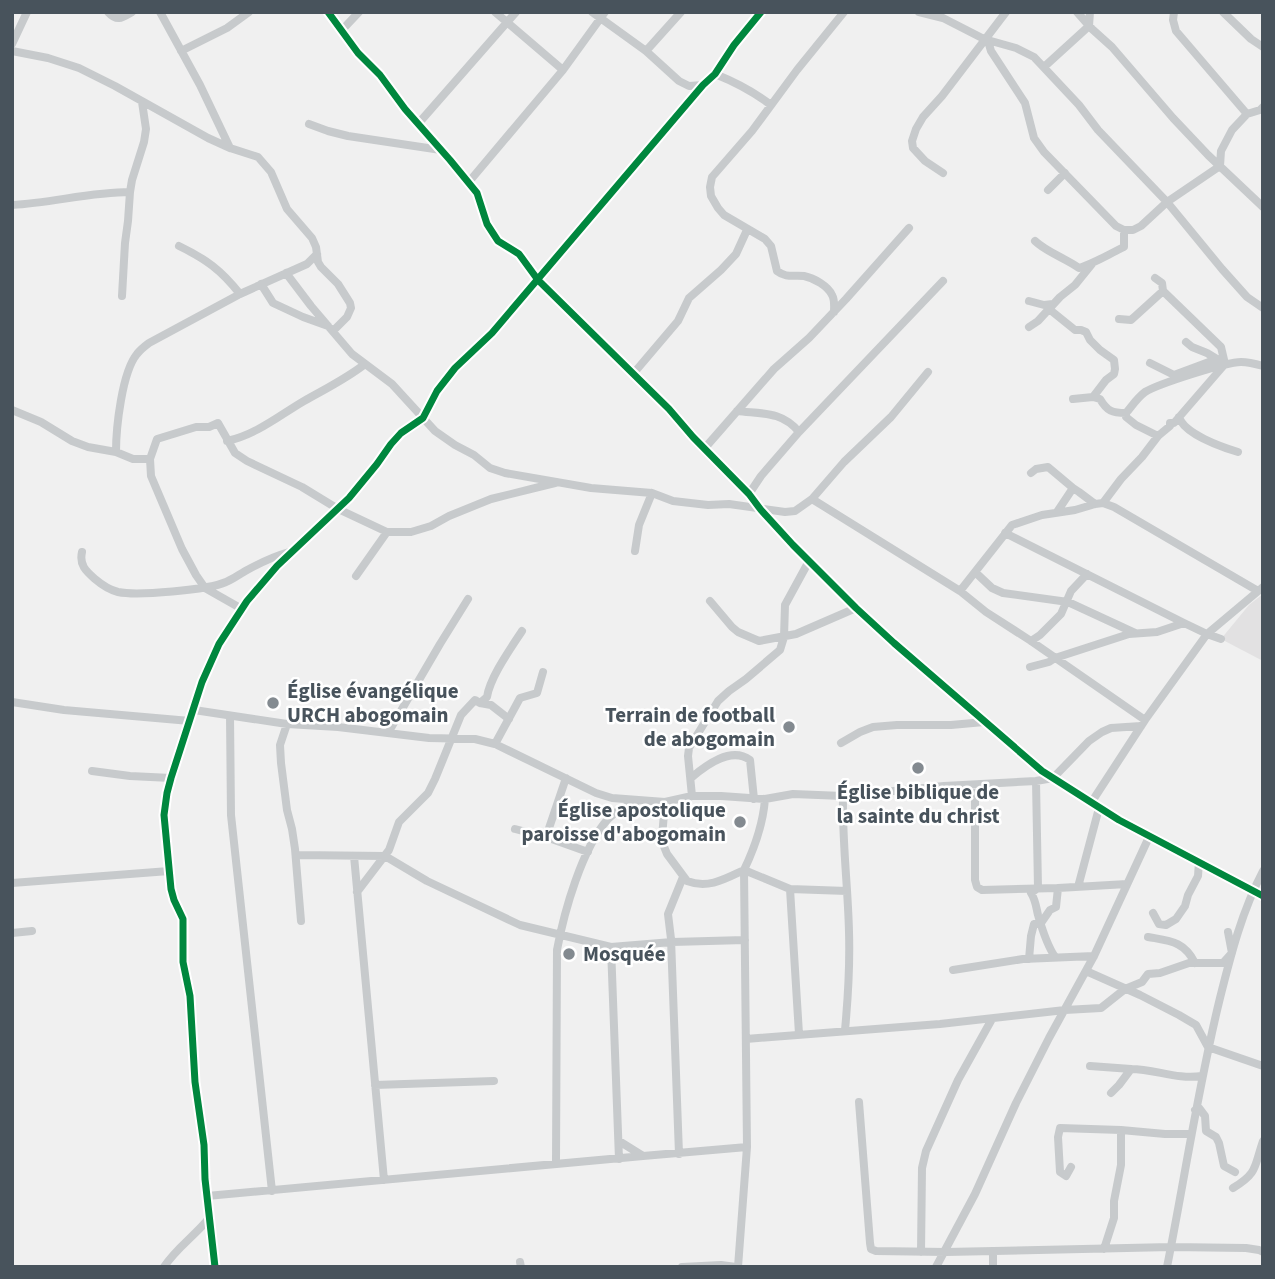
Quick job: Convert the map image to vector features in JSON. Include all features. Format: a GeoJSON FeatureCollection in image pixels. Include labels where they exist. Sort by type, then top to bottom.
{"type":"FeatureCollection","features":[{"type":"Feature","properties":{"kind":"street"},"geometry":{"type":"LineString","coordinates":[[12,44],[27,12]]}},
{"type":"Feature","properties":{"kind":"street"},"geometry":{"type":"LineString","coordinates":[[108,12],[117,19],[132,12]]}},
{"type":"Feature","properties":{"kind":"street"},"geometry":{"type":"LineString","coordinates":[[160,12],[200,85],[230,148]]}},
{"type":"Feature","properties":{"kind":"street"},"geometry":{"type":"LineString","coordinates":[[181,51],[227,28],[249,12]]}},
{"type":"Feature","properties":{"kind":"street"},"geometry":{"type":"LineString","coordinates":[[328,12],[358,53],[380,75],[477,193],[487,224],[498,241],[519,254],[538,280],[669,408],[761,510],[856,608],[984,722],[1053,778],[1149,837],[1263,896]]}},
{"type":"Feature","properties":{"kind":"street"},"geometry":{"type":"LineString","coordinates":[[342,30],[359,12]]}},
{"type":"Feature","properties":{"kind":"street"},"geometry":{"type":"LineString","coordinates":[[495,12],[563,70]]}},
{"type":"Feature","properties":{"kind":"street"},"geometry":{"type":"LineString","coordinates":[[418,124],[516,12]]}},
{"type":"Feature","properties":{"kind":"street"},"geometry":{"type":"LineString","coordinates":[[593,12],[603,15],[679,81],[689,86],[703,85]]}},
{"type":"Feature","properties":{"kind":"street"},"geometry":{"type":"LineString","coordinates":[[646,51],[681,12]]}},
{"type":"Feature","properties":{"kind":"street"},"geometry":{"type":"LineString","coordinates":[[215,1267],[204,1145],[195,1082],[190,996],[183,962],[183,919],[174,900],[164,815],[171,778],[202,682],[219,644],[242,609],[277,566],[338,509],[401,433],[423,418],[437,391],[455,368],[492,333],[538,280],[715,74],[761,12]]}},
{"type":"Feature","properties":{"kind":"street"},"geometry":{"type":"LineString","coordinates":[[834,312],[832,293],[808,277],[789,277],[777,271],[771,246],[765,239],[724,215],[711,196],[710,187],[712,177],[752,131],[844,12]]}},
{"type":"Feature","properties":{"kind":"street"},"geometry":{"type":"LineString","coordinates":[[919,12],[943,18],[986,40],[1016,48],[1034,57],[1079,105],[1098,130],[1167,202],[1247,297],[1263,308]]}},
{"type":"Feature","properties":{"kind":"street"},"geometry":{"type":"LineString","coordinates":[[943,173],[925,161],[913,148],[912,141],[923,117],[1006,12]]}},
{"type":"Feature","properties":{"kind":"street"},"geometry":{"type":"LineString","coordinates":[[1077,12],[1112,47],[1173,118],[1263,207]]}},
{"type":"Feature","properties":{"kind":"street"},"geometry":{"type":"LineString","coordinates":[[1044,67],[1089,26],[1090,12]]}},
{"type":"Feature","properties":{"kind":"street"},"geometry":{"type":"LineString","coordinates":[[1174,12],[1172,20],[1176,31],[1247,114]]}},
{"type":"Feature","properties":{"kind":"street"},"geometry":{"type":"LineString","coordinates":[[1223,12],[1263,47]]}},
{"type":"Feature","properties":{"kind":"street"},"geometry":{"type":"LineString","coordinates":[[468,183],[563,70],[603,15]]}},
{"type":"Feature","properties":{"kind":"street"},"geometry":{"type":"LineString","coordinates":[[986,40],[1025,103],[1034,138],[1044,152],[1116,226],[1124,230],[1141,226],[1167,202],[1220,166]]}},
{"type":"Feature","properties":{"kind":"street"},"geometry":{"type":"LineString","coordinates":[[12,51],[79,68],[230,148],[258,157],[267,165],[287,209],[312,238],[321,267],[338,284],[350,303],[347,317],[330,328]]}},
{"type":"Feature","properties":{"kind":"street"},"geometry":{"type":"LineString","coordinates":[[715,74],[749,90],[771,105]]}},
{"type":"Feature","properties":{"kind":"street"},"geometry":{"type":"LineString","coordinates":[[122,296],[130,192],[146,130],[142,102]]}},
{"type":"Feature","properties":{"kind":"street"},"geometry":{"type":"LineString","coordinates":[[1220,166],[1221,150],[1232,130],[1247,114],[1263,107]]}},
{"type":"Feature","properties":{"kind":"street"},"geometry":{"type":"LineString","coordinates":[[309,124],[348,136],[441,150]]}},
{"type":"Feature","properties":{"kind":"street"},"geometry":{"type":"LineString","coordinates":[[1048,190],[1065,173]]}},
{"type":"Feature","properties":{"kind":"street"},"geometry":{"type":"LineString","coordinates":[[12,205],[106,192],[130,192]]}},
{"type":"Feature","properties":{"kind":"street"},"geometry":{"type":"LineString","coordinates":[[704,449],[774,369],[834,312],[909,228]]}},
{"type":"Feature","properties":{"kind":"street"},"geometry":{"type":"LineString","coordinates":[[633,374],[678,321],[690,298],[736,254],[747,230]]}},
{"type":"Feature","properties":{"kind":"street"},"geometry":{"type":"LineString","coordinates":[[1029,327],[1075,285],[1092,264],[1124,247],[1124,230]]}},
{"type":"Feature","properties":{"kind":"street"},"geometry":{"type":"LineString","coordinates":[[1035,241],[1044,249],[1079,268],[1092,264]]}},
{"type":"Feature","properties":{"kind":"street"},"geometry":{"type":"LineString","coordinates":[[178,246],[212,264],[240,294]]}},
{"type":"Feature","properties":{"kind":"street"},"geometry":{"type":"LineString","coordinates":[[116,452],[124,386],[136,354],[149,343],[240,294],[307,264],[317,254]]}},
{"type":"Feature","properties":{"kind":"street"},"geometry":{"type":"LineString","coordinates":[[286,273],[352,354],[393,384],[435,431],[490,468],[591,488],[652,492],[673,501],[795,511],[812,499],[844,462],[891,417],[928,372]]}},
{"type":"Feature","properties":{"kind":"street"},"geometry":{"type":"LineString","coordinates":[[960,591],[1012,525],[1099,503],[1170,423],[1174,423],[1221,361],[1222,347],[1163,291],[1162,283],[1155,278]]}},
{"type":"Feature","properties":{"kind":"street"},"geometry":{"type":"LineString","coordinates":[[749,494],[799,432],[943,281]]}},
{"type":"Feature","properties":{"kind":"street"},"geometry":{"type":"LineString","coordinates":[[261,284],[274,303],[330,328]]}},
{"type":"Feature","properties":{"kind":"street"},"geometry":{"type":"LineString","coordinates":[[1119,319],[1132,320],[1163,291]]}},
{"type":"Feature","properties":{"kind":"street"},"geometry":{"type":"LineString","coordinates":[[303,317],[304,297]]}},
{"type":"Feature","properties":{"kind":"street"},"geometry":{"type":"LineString","coordinates":[[1029,301],[1051,306],[1075,330],[1086,332],[1090,340],[1114,360],[1114,374],[1093,397]]}},
{"type":"Feature","properties":{"kind":"street"},"geometry":{"type":"LineString","coordinates":[[1186,342],[1221,361]]}},
{"type":"Feature","properties":{"kind":"street"},"geometry":{"type":"LineString","coordinates":[[1126,413],[1146,391],[1221,361]]}},
{"type":"Feature","properties":{"kind":"street"},"geometry":{"type":"LineString","coordinates":[[1150,363],[1174,375],[1221,361],[1263,366]]}},
{"type":"Feature","properties":{"kind":"street"},"geometry":{"type":"LineString","coordinates":[[228,441],[254,432],[365,364]]}},
{"type":"Feature","properties":{"kind":"street"},"geometry":{"type":"LineString","coordinates":[[1073,399],[1093,397],[1100,399],[1106,409],[1113,413],[1126,413]]}},
{"type":"Feature","properties":{"kind":"street"},"geometry":{"type":"LineString","coordinates":[[410,403],[415,424]]}},
{"type":"Feature","properties":{"kind":"street"},"geometry":{"type":"LineString","coordinates":[[12,410],[88,447],[133,458],[150,458]]}},
{"type":"Feature","properties":{"kind":"street"},"geometry":{"type":"LineString","coordinates":[[737,411],[782,417],[791,422],[799,432]]}},
{"type":"Feature","properties":{"kind":"street"},"geometry":{"type":"LineString","coordinates":[[1126,413],[1126,417],[1136,425],[1158,436]]}},
{"type":"Feature","properties":{"kind":"street"},"geometry":{"type":"LineString","coordinates":[[1179,417],[1181,424],[1195,435],[1201,435],[1214,444],[1238,452]]}},
{"type":"Feature","properties":{"kind":"street"},"geometry":{"type":"LineString","coordinates":[[242,609],[205,588],[182,549],[151,476],[150,458],[157,439],[218,423],[235,453],[247,461],[387,532],[411,532],[491,499],[557,482]]}},
{"type":"Feature","properties":{"kind":"street"},"geometry":{"type":"LineString","coordinates":[[1031,473],[1036,469],[1048,467],[1073,488],[1099,503],[1114,507],[1261,589],[1207,634],[1143,723],[1091,803]]}},
{"type":"Feature","properties":{"kind":"street"},"geometry":{"type":"LineString","coordinates":[[1057,512],[1073,488]]}},
{"type":"Feature","properties":{"kind":"street"},"geometry":{"type":"LineString","coordinates":[[635,551],[639,525],[652,492]]}},
{"type":"Feature","properties":{"kind":"street"},"geometry":{"type":"LineString","coordinates":[[812,499],[960,591],[1143,723]]}},
{"type":"Feature","properties":{"kind":"street"},"geometry":{"type":"LineString","coordinates":[[356,576],[387,532]]}},
{"type":"Feature","properties":{"kind":"street"},"geometry":{"type":"LineString","coordinates":[[1005,533],[1221,639]]}},
{"type":"Feature","properties":{"kind":"street"},"geometry":{"type":"LineString","coordinates":[[82,552],[81,563],[85,570],[101,584],[122,593],[137,593],[205,588],[226,582],[274,556],[292,551]]}},
{"type":"Feature","properties":{"kind":"street"},"geometry":{"type":"LineString","coordinates":[[692,796],[688,756],[690,748],[718,701],[780,650],[784,637],[785,605],[809,561]]}},
{"type":"Feature","properties":{"kind":"street"},"geometry":{"type":"LineString","coordinates":[[975,572],[992,588],[1003,593],[1065,602],[1135,633]]}},
{"type":"Feature","properties":{"kind":"street"},"geometry":{"type":"LineString","coordinates":[[1031,641],[1061,614],[1071,591],[1087,574]]}},
{"type":"Feature","properties":{"kind":"street"},"geometry":{"type":"LineString","coordinates":[[388,733],[468,599]]}},
{"type":"Feature","properties":{"kind":"street"},"geometry":{"type":"LineString","coordinates":[[710,601],[738,632],[759,641],[806,630],[856,608]]}},
{"type":"Feature","properties":{"kind":"street"},"geometry":{"type":"LineString","coordinates":[[1030,667],[1129,634],[1157,632],[1184,623]]}},
{"type":"Feature","properties":{"kind":"street"},"geometry":{"type":"LineString","coordinates":[[480,703],[487,697],[505,658],[522,631]]}},
{"type":"Feature","properties":{"kind":"street"},"geometry":{"type":"LineString","coordinates":[[495,744],[520,698],[537,693],[543,672]]}},
{"type":"Feature","properties":{"kind":"street"},"geometry":{"type":"LineString","coordinates":[[357,892],[385,856],[399,822],[428,793],[461,715],[475,700],[491,705],[509,719]]}},
{"type":"Feature","properties":{"kind":"street"},"geometry":{"type":"LineString","coordinates":[[12,702],[64,710],[190,721]]}},
{"type":"Feature","properties":{"kind":"street"},"geometry":{"type":"LineString","coordinates":[[194,710],[287,724],[429,738],[475,739],[495,744],[596,793],[612,798],[665,802],[692,796],[754,799],[793,794],[843,796],[1035,781],[1053,778],[1089,741],[1102,732],[1143,723]]}},
{"type":"Feature","properties":{"kind":"street"},"geometry":{"type":"LineString","coordinates":[[230,716],[231,815],[272,1191]]}},
{"type":"Feature","properties":{"kind":"street"},"geometry":{"type":"LineString","coordinates":[[841,743],[873,727],[984,722]]}},
{"type":"Feature","properties":{"kind":"street"},"geometry":{"type":"LineString","coordinates":[[287,724],[280,745],[281,764],[296,855],[301,920]]}},
{"type":"Feature","properties":{"kind":"street"},"geometry":{"type":"LineString","coordinates":[[691,778],[710,762],[738,755],[747,757],[750,760],[754,799]]}},
{"type":"Feature","properties":{"kind":"street"},"geometry":{"type":"LineString","coordinates":[[92,771],[171,778]]}},
{"type":"Feature","properties":{"kind":"street"},"geometry":{"type":"LineString","coordinates":[[546,836],[566,778]]}},
{"type":"Feature","properties":{"kind":"street"},"geometry":{"type":"LineString","coordinates":[[1035,781],[1038,888]]}},
{"type":"Feature","properties":{"kind":"street"},"geometry":{"type":"LineString","coordinates":[[975,785],[977,887],[982,890],[1127,884]]}},
{"type":"Feature","properties":{"kind":"street"},"geometry":{"type":"LineString","coordinates":[[843,796],[849,983],[845,1030]]}},
{"type":"Feature","properties":{"kind":"street"},"geometry":{"type":"LineString","coordinates":[[610,817],[612,798]]}},
{"type":"Feature","properties":{"kind":"street"},"geometry":{"type":"LineString","coordinates":[[682,1267],[737,1267],[747,1147],[744,870],[759,835],[765,799]]}},
{"type":"Feature","properties":{"kind":"street"},"geometry":{"type":"LineString","coordinates":[[556,1164],[557,950],[560,936],[572,894],[596,835],[610,817],[639,801]]}},
{"type":"Feature","properties":{"kind":"street"},"geometry":{"type":"LineString","coordinates":[[665,802],[663,844],[683,877],[691,883],[717,883],[744,870],[790,889],[847,891]]}},
{"type":"Feature","properties":{"kind":"street"},"geometry":{"type":"LineString","coordinates":[[1078,887],[1100,808]]}},
{"type":"Feature","properties":{"kind":"street"},"geometry":{"type":"LineString","coordinates":[[515,829],[546,836],[588,852]]}},
{"type":"Feature","properties":{"kind":"street"},"geometry":{"type":"LineString","coordinates":[[936,1267],[975,1194],[1049,1038],[1094,956],[1149,837]]}},
{"type":"Feature","properties":{"kind":"street"},"geometry":{"type":"LineString","coordinates":[[296,855],[385,856],[427,881],[520,925],[611,947],[745,940]]}},
{"type":"Feature","properties":{"kind":"street"},"geometry":{"type":"LineString","coordinates":[[354,856],[384,1180]]}},
{"type":"Feature","properties":{"kind":"street"},"geometry":{"type":"LineString","coordinates":[[1153,913],[1159,923],[1166,925],[1176,919],[1198,876],[1199,862]]}},
{"type":"Feature","properties":{"kind":"street"},"geometry":{"type":"LineString","coordinates":[[12,883],[169,871]]}},
{"type":"Feature","properties":{"kind":"street"},"geometry":{"type":"LineString","coordinates":[[1167,1267],[1208,1047],[1241,920],[1263,871]]}},
{"type":"Feature","properties":{"kind":"street"},"geometry":{"type":"LineString","coordinates":[[679,1154],[668,914],[683,877]]}},
{"type":"Feature","properties":{"kind":"street"},"geometry":{"type":"LineString","coordinates":[[1038,888],[1031,893],[1049,948],[1055,957]]}},
{"type":"Feature","properties":{"kind":"street"},"geometry":{"type":"LineString","coordinates":[[1029,959],[1034,924],[1041,923],[1050,910],[1056,907],[1058,888]]}},
{"type":"Feature","properties":{"kind":"street"},"geometry":{"type":"LineString","coordinates":[[790,889],[799,1034]]}},
{"type":"Feature","properties":{"kind":"street"},"geometry":{"type":"LineString","coordinates":[[12,933],[32,931]]}},
{"type":"Feature","properties":{"kind":"street"},"geometry":{"type":"LineString","coordinates":[[1228,932],[1232,953]]}},
{"type":"Feature","properties":{"kind":"street"},"geometry":{"type":"LineString","coordinates":[[1148,937],[1181,944],[1195,963]]}},
{"type":"Feature","properties":{"kind":"street"},"geometry":{"type":"LineString","coordinates":[[611,947],[619,1158]]}},
{"type":"Feature","properties":{"kind":"street"},"geometry":{"type":"LineString","coordinates":[[746,1039],[1101,1009],[1125,989],[1142,982],[1147,974],[1160,973],[1189,963],[1223,963],[1232,953]]}},
{"type":"Feature","properties":{"kind":"street"},"geometry":{"type":"LineString","coordinates":[[953,970],[1029,959],[1094,956]]}},
{"type":"Feature","properties":{"kind":"street"},"geometry":{"type":"LineString","coordinates":[[1086,971],[1168,1009],[1196,1026],[1208,1047],[1263,1066]]}},
{"type":"Feature","properties":{"kind":"street"},"geometry":{"type":"LineString","coordinates":[[922,1252],[922,1168],[926,1151],[958,1080],[992,1019]]}},
{"type":"Feature","properties":{"kind":"street"},"geometry":{"type":"LineString","coordinates":[[1090,1066],[1144,1069],[1189,1078],[1202,1076]]}},
{"type":"Feature","properties":{"kind":"street"},"geometry":{"type":"LineString","coordinates":[[1111,1093],[1131,1069]]}},
{"type":"Feature","properties":{"kind":"street"},"geometry":{"type":"LineString","coordinates":[[376,1085],[494,1081]]}},
{"type":"Feature","properties":{"kind":"street"},"geometry":{"type":"LineString","coordinates":[[859,1102],[870,1243],[876,1251],[1171,1247],[1246,1248],[1263,1252]]}},
{"type":"Feature","properties":{"kind":"street"},"geometry":{"type":"LineString","coordinates":[[1195,1110],[1199,1108],[1205,1116],[1206,1131],[1216,1137],[1224,1166],[1236,1172]]}},
{"type":"Feature","properties":{"kind":"street"},"geometry":{"type":"LineString","coordinates":[[1071,1167],[1066,1176],[1060,1172],[1060,1128],[1191,1134]]}},
{"type":"Feature","properties":{"kind":"street"},"geometry":{"type":"LineString","coordinates":[[1104,1249],[1114,1218],[1114,1201],[1121,1174],[1121,1130]]}},
{"type":"Feature","properties":{"kind":"street"},"geometry":{"type":"LineString","coordinates":[[619,1141],[643,1156]]}},
{"type":"Feature","properties":{"kind":"street"},"geometry":{"type":"LineString","coordinates":[[1233,1188],[1247,1180],[1255,1170],[1263,1141]]}},
{"type":"Feature","properties":{"kind":"street"},"geometry":{"type":"LineString","coordinates":[[207,1196],[747,1147]]}},
{"type":"Feature","properties":{"kind":"street"},"geometry":{"type":"LineString","coordinates":[[164,1267],[210,1217]]}},
{"type":"Feature","properties":{"kind":"street"},"geometry":{"type":"LineString","coordinates":[[993,1251],[993,1267]]}},
{"type":"Feature","properties":{"kind":"shaded area"},"geometry":{"type":"Polygon","coordinates":[[[1263,594],[1263,661],[1221,639],[1249,605],[1263,594]]]}},
{"type":"Feature","properties":{"kind":"cycle path"},"geometry":{"type":"LineString","coordinates":[[328,12],[358,53],[380,75],[405,109],[477,193],[487,224],[498,241],[519,254],[538,280],[669,409],[793,545],[856,608],[1042,771],[1119,820],[1263,896]]}},
{"type":"Feature","properties":{"kind":"cycle path"},"geometry":{"type":"LineString","coordinates":[[215,1267],[204,1145],[195,1082],[190,996],[183,962],[183,919],[171,889],[164,815],[171,778],[202,682],[219,644],[247,601],[277,566],[349,498],[401,433],[423,418],[437,391],[455,368],[492,333],[715,74],[761,12]]}},
{"type":"Feature","properties":{"kind":"place","name":"Église évangélique URCH abogomain"},"geometry":{"type":"Point","coordinates":[273,703]}},
{"type":"Feature","properties":{"kind":"place","name":"Terrain de football de abogomain"},"geometry":{"type":"Point","coordinates":[789,727]}},
{"type":"Feature","properties":{"kind":"place","name":"Église biblique de la sainte du christ"},"geometry":{"type":"Point","coordinates":[918,768]}},
{"type":"Feature","properties":{"kind":"place","name":"Église apostolique paroisse d'abogomain"},"geometry":{"type":"Point","coordinates":[740,822]}},
{"type":"Feature","properties":{"kind":"place","name":"Mosquée"},"geometry":{"type":"Point","coordinates":[569,954]}}]}
